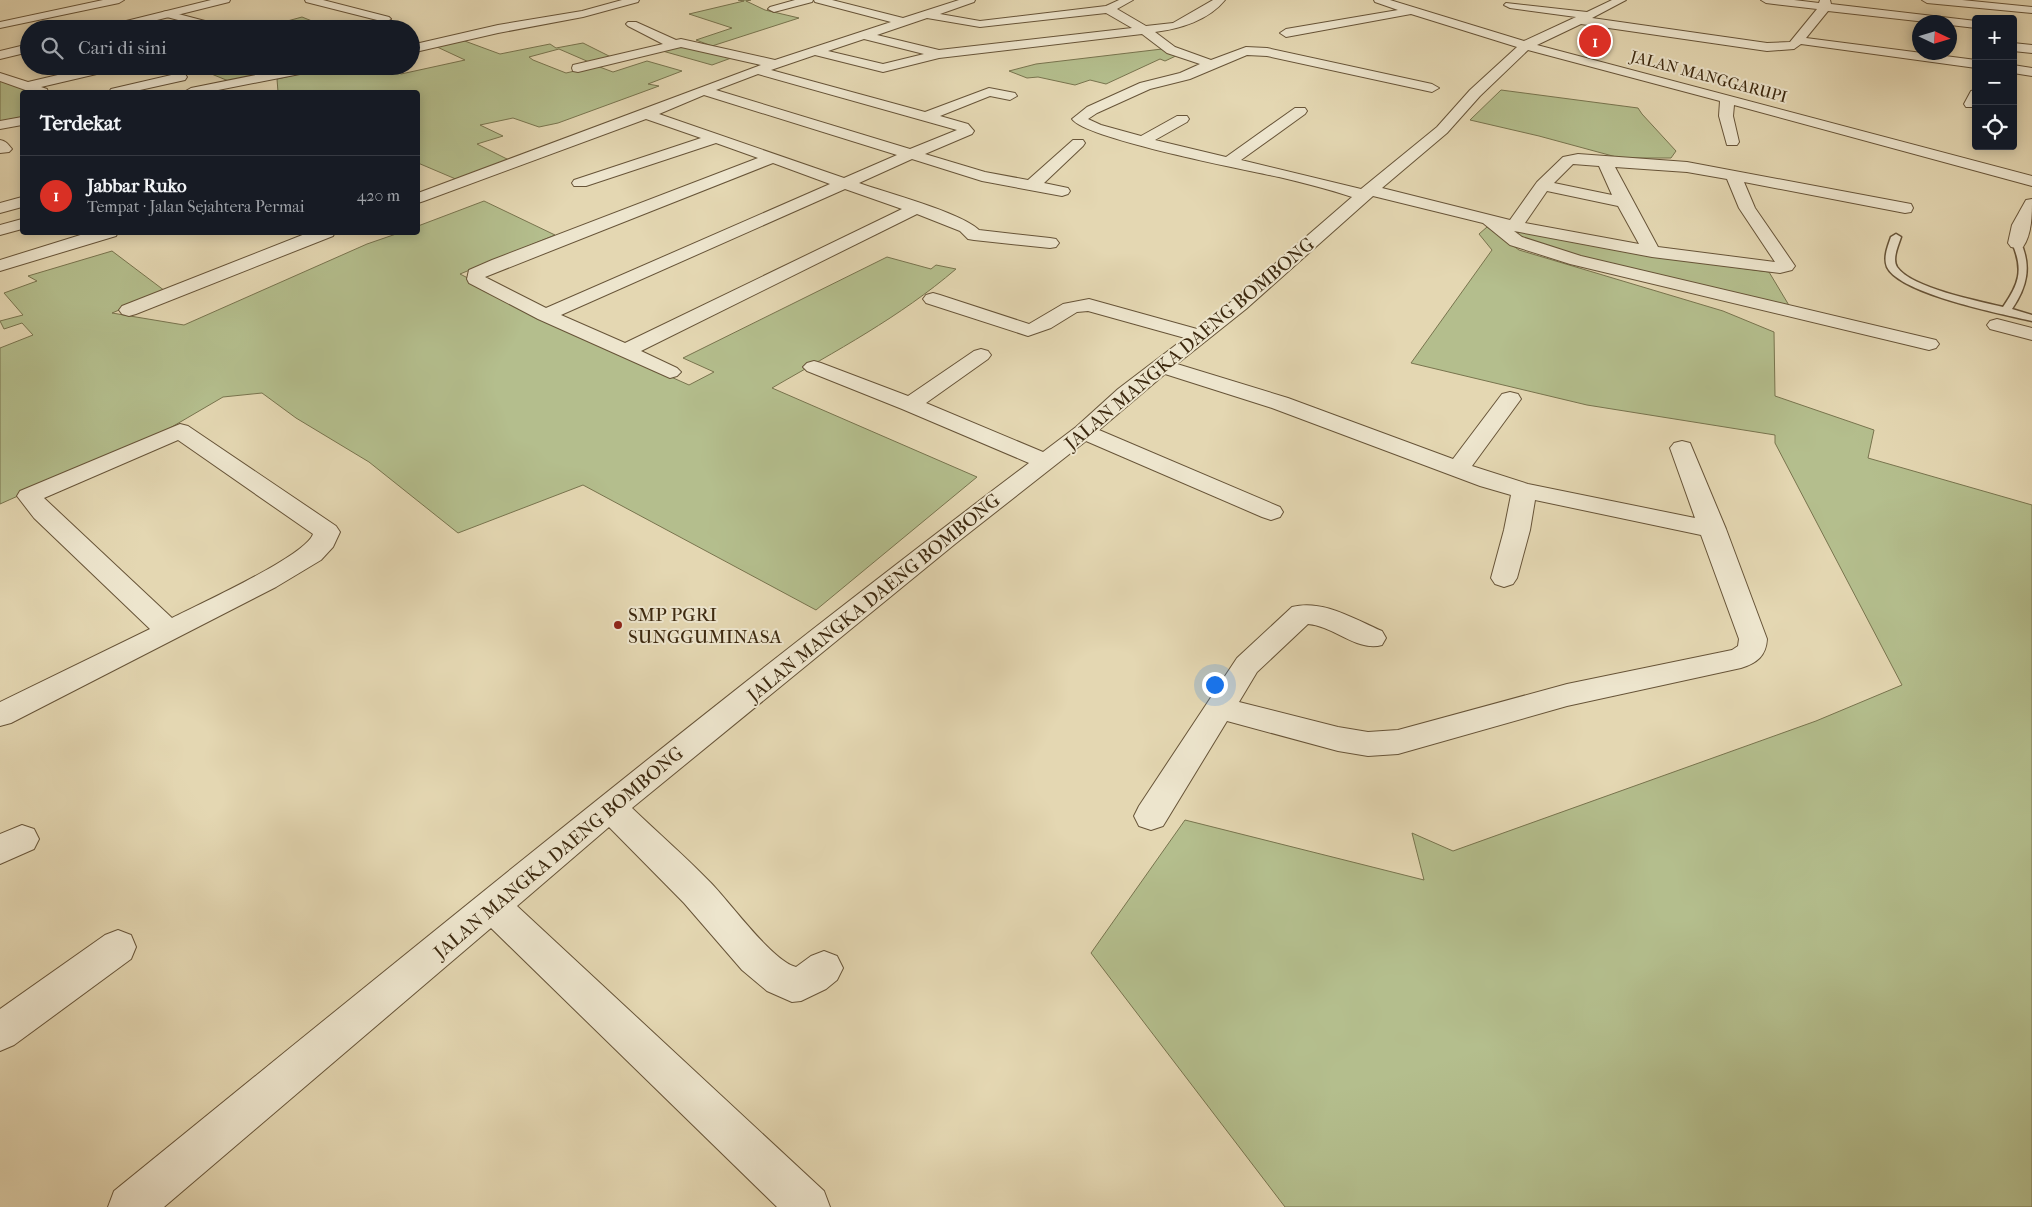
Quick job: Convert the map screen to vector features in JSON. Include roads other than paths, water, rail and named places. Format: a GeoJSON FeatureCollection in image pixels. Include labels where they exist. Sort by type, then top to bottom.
{"type":"FeatureCollection","features":[{"type":"Feature","properties":{"kind":"street"},"geometry":{"type":"LineString","coordinates":[[25,20],[119,0]]}},
{"type":"Feature","properties":{"kind":"street"},"geometry":{"type":"LineString","coordinates":[[143,20],[225,0]]}},
{"type":"Feature","properties":{"kind":"street"},"geometry":{"type":"LineString","coordinates":[[310,0],[385,19]]}},
{"type":"Feature","properties":{"kind":"street"},"geometry":{"type":"LineString","coordinates":[[420,47],[498,29],[583,14],[634,0]]}},
{"type":"Feature","properties":{"kind":"street"},"geometry":{"type":"LineString","coordinates":[[774,9],[808,0]]}},
{"type":"Feature","properties":{"kind":"street"},"geometry":{"type":"LineString","coordinates":[[819,0],[904,22]]}},
{"type":"Feature","properties":{"kind":"street"},"geometry":{"type":"LineString","coordinates":[[420,197],[646,114],[757,70],[970,0]]}},
{"type":"Feature","properties":{"kind":"street"},"geometry":{"type":"LineString","coordinates":[[1095,0],[1145,30],[1171,50],[1211,64]]}},
{"type":"Feature","properties":{"kind":"street"},"geometry":{"type":"LineString","coordinates":[[1110,10],[1128,0]]}},
{"type":"Feature","properties":{"kind":"street"},"geometry":{"type":"LineString","coordinates":[[813,52],[883,68],[920,57],[939,54],[1176,26],[1220,0]]}},
{"type":"Feature","properties":{"kind":"street","name":"JALAN MANGKA DAENG BOMBONG"},"geometry":{"type":"LineString","coordinates":[[130,1207],[610,808],[1046,460],[1084,432],[1126,394],[1201,336],[1442,130],[1475,94],[1526,45],[1621,0]]}},
{"type":"Feature","properties":{"kind":"street"},"geometry":{"type":"LineString","coordinates":[[1766,0],[1825,4],[1893,27],[1972,25]]}},
{"type":"Feature","properties":{"kind":"street"},"geometry":{"type":"LineString","coordinates":[[1927,0],[2032,10]]}},
{"type":"Feature","properties":{"kind":"street","name":"JALAN MANGGARUPI"},"geometry":{"type":"LineString","coordinates":[[1384,1],[1411,11],[1526,45],[1871,136],[2032,181]]}},
{"type":"Feature","properties":{"kind":"street"},"geometry":{"type":"LineString","coordinates":[[1510,6],[1732,43],[1788,47],[1794,46],[1825,4]]}},
{"type":"Feature","properties":{"kind":"street"},"geometry":{"type":"LineString","coordinates":[[28,5],[50,15]]}},
{"type":"Feature","properties":{"kind":"street"},"geometry":{"type":"LineString","coordinates":[[926,14],[980,24],[1110,10],[1140,14]]}},
{"type":"Feature","properties":{"kind":"street"},"geometry":{"type":"LineString","coordinates":[[1286,33],[1411,11]]}},
{"type":"Feature","properties":{"kind":"street"},"geometry":{"type":"LineString","coordinates":[[167,14],[190,20]]}},
{"type":"Feature","properties":{"kind":"street"},"geometry":{"type":"LineString","coordinates":[[1159,17],[1187,21]]}},
{"type":"Feature","properties":{"kind":"street"},"geometry":{"type":"LineString","coordinates":[[0,25],[20,21]]}},
{"type":"Feature","properties":{"kind":"street"},"geometry":{"type":"LineString","coordinates":[[632,24],[674,44]]}},
{"type":"Feature","properties":{"kind":"street"},"geometry":{"type":"LineString","coordinates":[[1887,52],[1893,27]]}},
{"type":"Feature","properties":{"kind":"street"},"geometry":{"type":"LineString","coordinates":[[687,44],[712,35]]}},
{"type":"Feature","properties":{"kind":"street"},"geometry":{"type":"LineString","coordinates":[[863,35],[939,54]]}},
{"type":"Feature","properties":{"kind":"street"},"geometry":{"type":"LineString","coordinates":[[1798,40],[1972,63]]}},
{"type":"Feature","properties":{"kind":"street"},"geometry":{"type":"LineString","coordinates":[[633,42],[652,49]]}},
{"type":"Feature","properties":{"kind":"street"},"geometry":{"type":"LineString","coordinates":[[1732,43],[1736,58]]}},
{"type":"Feature","properties":{"kind":"street"},"geometry":{"type":"LineString","coordinates":[[578,68],[674,44],[687,44],[775,64]]}},
{"type":"Feature","properties":{"kind":"street"},"geometry":{"type":"LineString","coordinates":[[2017,47],[2032,49]]}},
{"type":"Feature","properties":{"kind":"street"},"geometry":{"type":"LineString","coordinates":[[0,55],[20,50]]}},
{"type":"Feature","properties":{"kind":"street"},"geometry":{"type":"LineString","coordinates":[[1432,88],[1256,51],[1246,51],[1184,76],[1145,86],[1081,116],[1079,119],[1098,128],[1142,141],[1228,162],[1490,221],[1652,252],[1780,281],[1802,314]]}},
{"type":"Feature","properties":{"kind":"street"},"geometry":{"type":"LineString","coordinates":[[545,315],[967,131],[963,127],[757,70]]}},
{"type":"Feature","properties":{"kind":"street"},"geometry":{"type":"LineString","coordinates":[[2017,70],[2032,72]]}},
{"type":"Feature","properties":{"kind":"street"},"geometry":{"type":"LineString","coordinates":[[25,87],[75,75]]}},
{"type":"Feature","properties":{"kind":"street"},"geometry":{"type":"LineString","coordinates":[[201,90],[277,75]]}},
{"type":"Feature","properties":{"kind":"street"},"geometry":{"type":"LineString","coordinates":[[0,76],[35,90]]}},
{"type":"Feature","properties":{"kind":"street"},"geometry":{"type":"LineString","coordinates":[[125,90],[180,77]]}},
{"type":"Feature","properties":{"kind":"street"},"geometry":{"type":"LineString","coordinates":[[705,91],[982,176],[1062,191]]}},
{"type":"Feature","properties":{"kind":"street"},"geometry":{"type":"LineString","coordinates":[[926,117],[989,92],[1010,96]]}},
{"type":"Feature","properties":{"kind":"street"},"geometry":{"type":"LineString","coordinates":[[1727,99],[1726,116],[1732,142]]}},
{"type":"Feature","properties":{"kind":"street"},"geometry":{"type":"LineString","coordinates":[[1228,162],[1300,111]]}},
{"type":"Feature","properties":{"kind":"street"},"geometry":{"type":"LineString","coordinates":[[646,114],[917,208],[959,224],[980,237],[1050,243]]}},
{"type":"Feature","properties":{"kind":"street"},"geometry":{"type":"LineString","coordinates":[[1142,141],[1182,119]]}},
{"type":"Feature","properties":{"kind":"street"},"geometry":{"type":"LineString","coordinates":[[0,125],[20,122]]}},
{"type":"Feature","properties":{"kind":"street"},"geometry":{"type":"LineString","coordinates":[[580,182],[716,138]]}},
{"type":"Feature","properties":{"kind":"street"},"geometry":{"type":"LineString","coordinates":[[1031,186],[1078,143]]}},
{"type":"Feature","properties":{"kind":"street"},"geometry":{"type":"LineString","coordinates":[[670,372],[545,315],[476,279],[476,274],[773,158]]}},
{"type":"Feature","properties":{"kind":"street"},"geometry":{"type":"LineString","coordinates":[[1514,226],[1543,186],[1568,160],[1578,159],[1687,167],[1905,208]]}},
{"type":"Feature","properties":{"kind":"street"},"geometry":{"type":"LineString","coordinates":[[1605,162],[1624,202],[1652,252]]}},
{"type":"Feature","properties":{"kind":"street"},"geometry":{"type":"LineString","coordinates":[[1733,175],[1747,208],[1786,266],[1780,281]]}},
{"type":"Feature","properties":{"kind":"street"},"geometry":{"type":"LineString","coordinates":[[1543,186],[1624,202]]}},
{"type":"Feature","properties":{"kind":"street"},"geometry":{"type":"LineString","coordinates":[[0,208],[20,203]]}},
{"type":"Feature","properties":{"kind":"street"},"geometry":{"type":"LineString","coordinates":[[2017,243],[2021,225],[2032,204]]}},
{"type":"Feature","properties":{"kind":"street"},"geometry":{"type":"LineString","coordinates":[[625,351],[917,208]]}},
{"type":"Feature","properties":{"kind":"street"},"geometry":{"type":"LineString","coordinates":[[1490,221],[1516,241],[1568,258],[1929,344]]}},
{"type":"Feature","properties":{"kind":"street"},"geometry":{"type":"LineString","coordinates":[[0,230],[20,225]]}},
{"type":"Feature","properties":{"kind":"street"},"geometry":{"type":"LineString","coordinates":[[60,235],[73,244]]}},
{"type":"Feature","properties":{"kind":"street"},"geometry":{"type":"LineString","coordinates":[[0,266],[101,235]]}},
{"type":"Feature","properties":{"kind":"street"},"geometry":{"type":"LineString","coordinates":[[129,310],[319,235]]}},
{"type":"Feature","properties":{"kind":"street"},"geometry":{"type":"LineString","coordinates":[[933,299],[1028,330],[1037,329],[1070,306],[1089,305],[1201,336]]}},
{"type":"Feature","properties":{"kind":"street"},"geometry":{"type":"LineString","coordinates":[[2002,318],[2032,334]]}},
{"type":"Feature","properties":{"kind":"street"},"geometry":{"type":"LineString","coordinates":[[910,404],[981,355]]}},
{"type":"Feature","properties":{"kind":"street"},"geometry":{"type":"LineString","coordinates":[[1163,366],[1280,403],[1458,469],[1524,491],[1713,529]]}},
{"type":"Feature","properties":{"kind":"street"},"geometry":{"type":"LineString","coordinates":[[814,367],[1046,460]]}},
{"type":"Feature","properties":{"kind":"street"},"geometry":{"type":"LineString","coordinates":[[1458,469],[1510,399]]}},
{"type":"Feature","properties":{"kind":"street"},"geometry":{"type":"LineString","coordinates":[[0,715],[169,631],[312,554],[324,541],[327,532],[180,431],[29,496],[43,513],[169,631]]}},
{"type":"Feature","properties":{"kind":"street"},"geometry":{"type":"LineString","coordinates":[[1084,432],[1271,512]]}},
{"type":"Feature","properties":{"kind":"street"},"geometry":{"type":"LineString","coordinates":[[1220,708],[1338,739],[1368,744],[1398,742],[1567,695],[1741,658],[1752,650],[1753,639],[1682,448]]}},
{"type":"Feature","properties":{"kind":"street"},"geometry":{"type":"LineString","coordinates":[[1504,578],[1517,530],[1524,491]]}},
{"type":"Feature","properties":{"kind":"street"},"geometry":{"type":"LineString","coordinates":[[1151,816],[1247,666],[1302,614],[1323,616],[1372,638]]}},
{"type":"Feature","properties":{"kind":"street"},"geometry":{"type":"LineString","coordinates":[[610,808],[699,894],[752,955],[782,980],[794,984],[806,981],[824,968]]}},
{"type":"Feature","properties":{"kind":"street"},"geometry":{"type":"LineString","coordinates":[[493,906],[808,1207]]}},
{"type":"Feature","properties":{"kind":"street"},"geometry":{"type":"LineString","coordinates":[[0,1032],[118,947]]}},
{"type":"Feature","properties":{"kind":"lane"},"geometry":{"type":"LineString","coordinates":[[1896,237],[1890,260],[1893,270],[1909,282],[2002,318],[2032,318]]}},
{"type":"Feature","properties":{"kind":"lane"},"geometry":{"type":"LineString","coordinates":[[2002,318],[2027,281],[2030,267],[2025,252],[2017,243]]}},
{"type":"Feature","properties":{"kind":"place","name":"Jabbar Ruko"},"geometry":{"type":"Point","coordinates":[1595,41]}},
{"type":"Feature","properties":{"kind":"place","name":"SMP PGRI SUNGGUMINASA"},"geometry":{"type":"Point","coordinates":[618,625]}}]}
